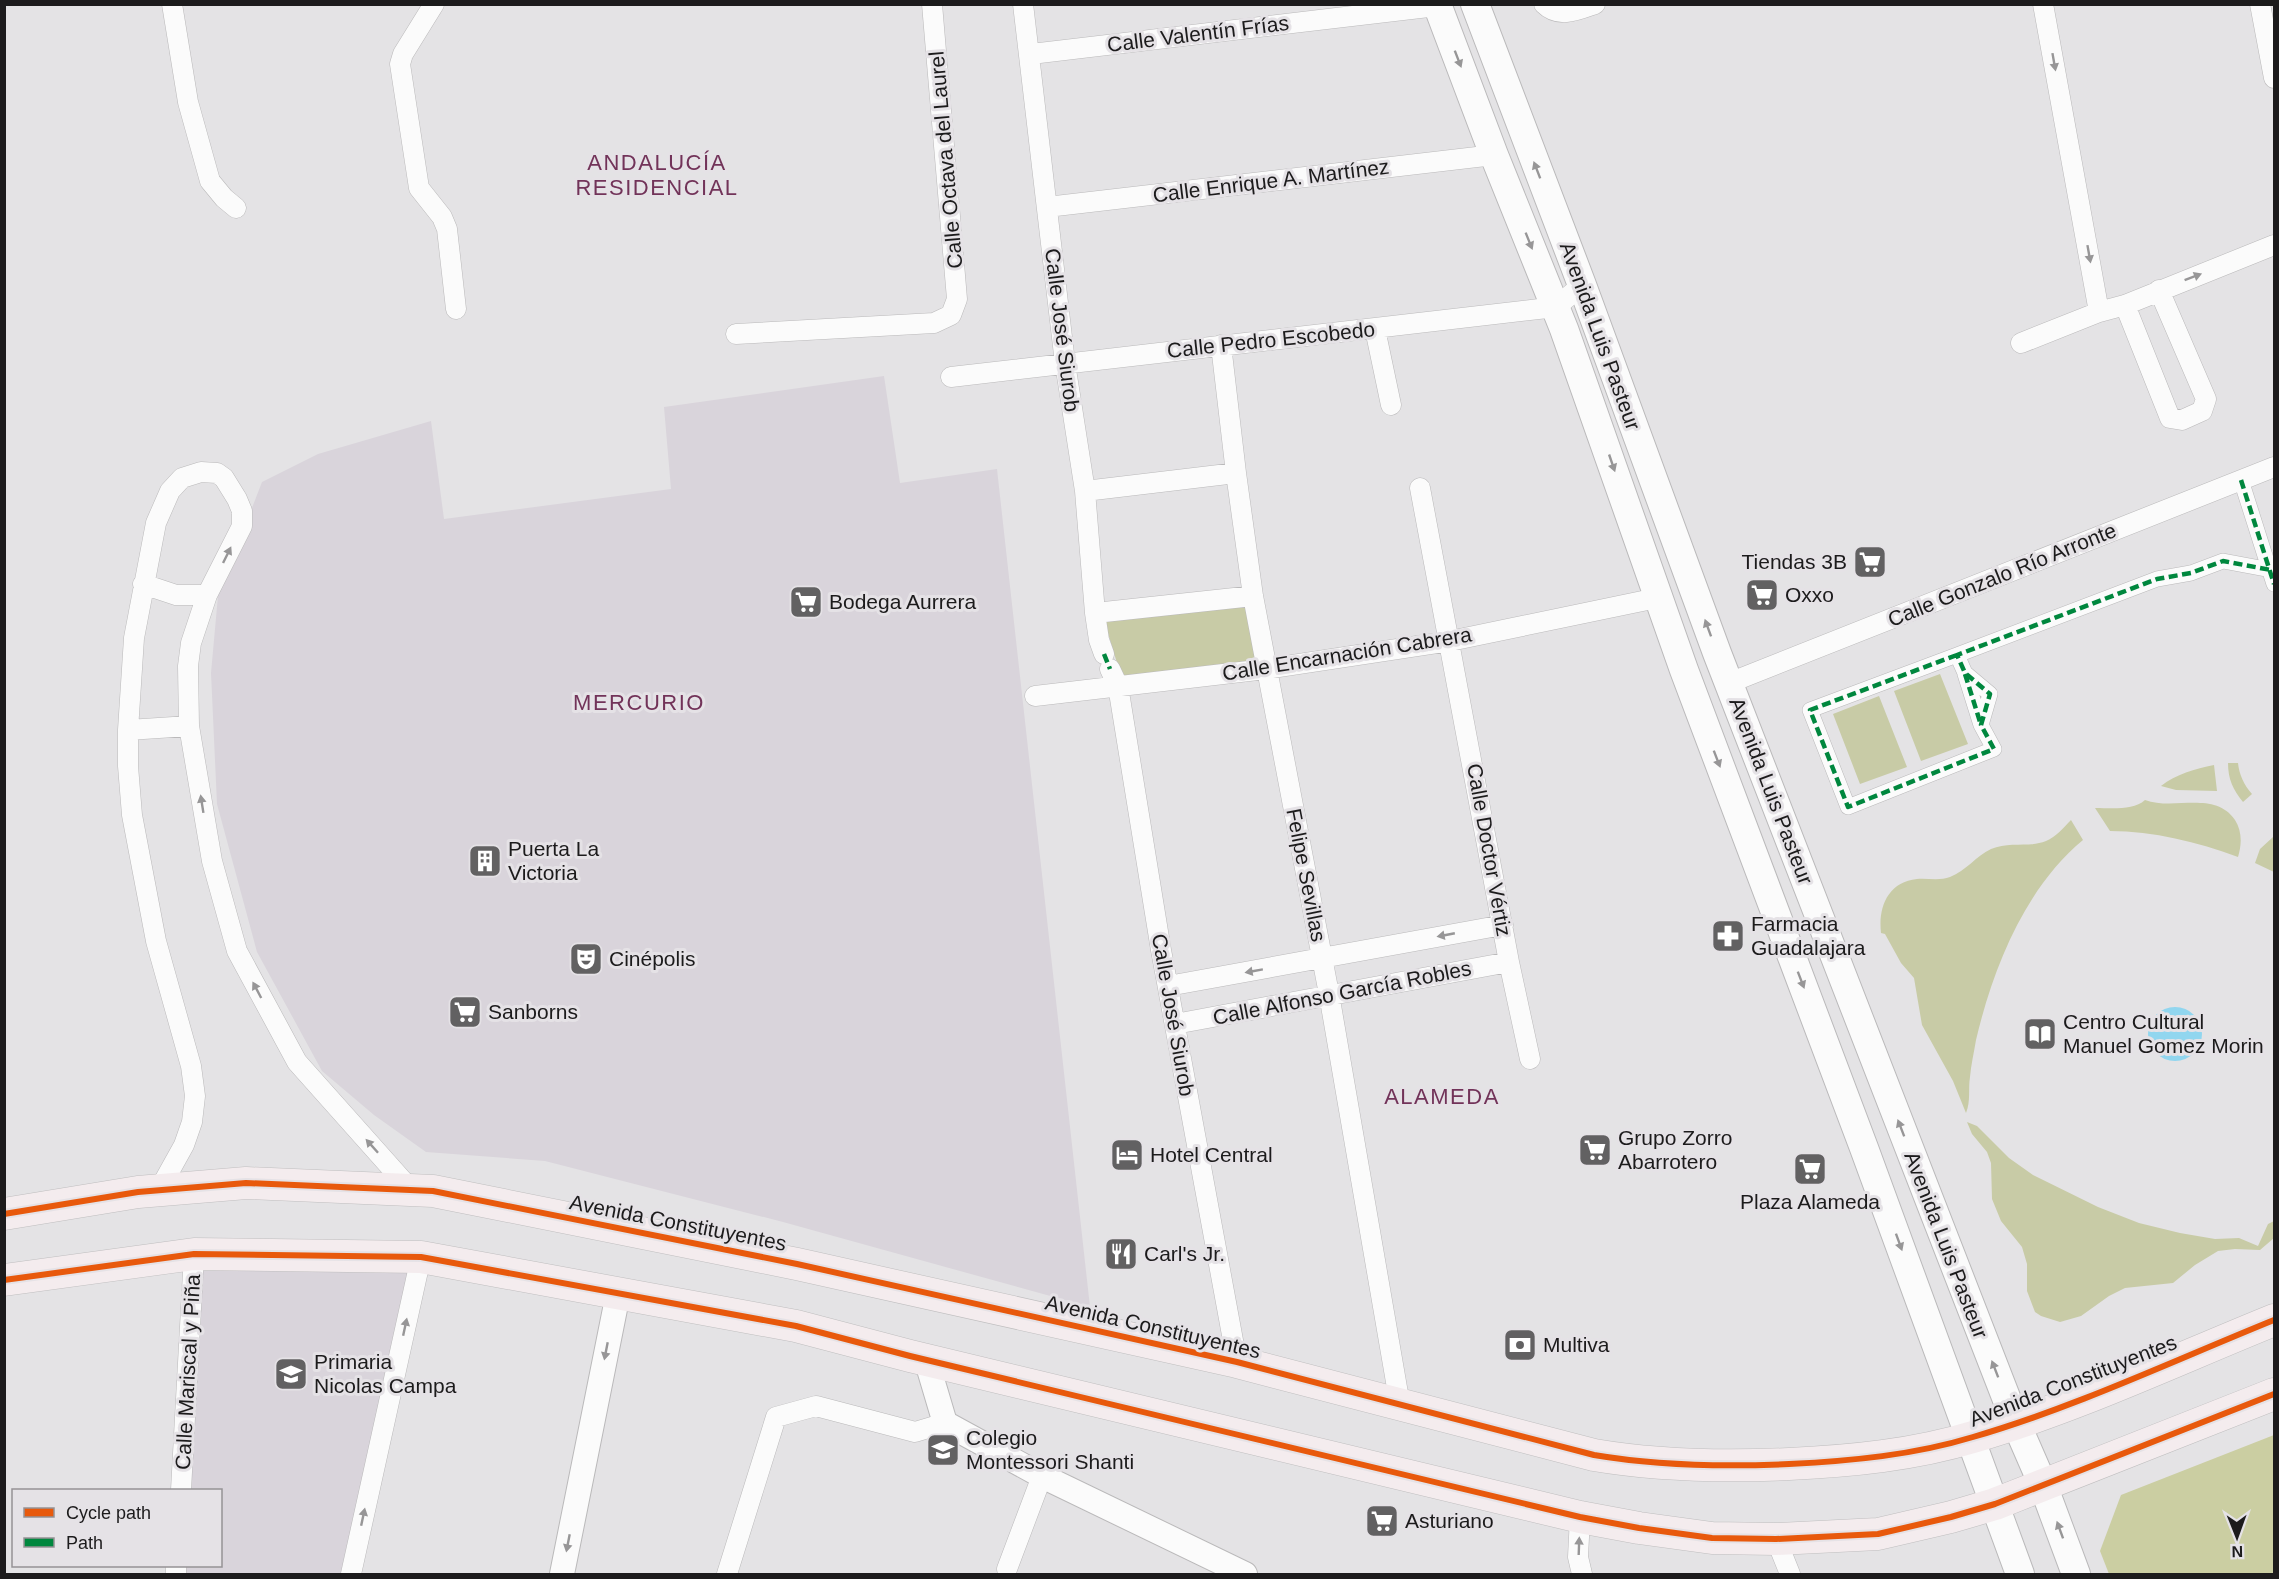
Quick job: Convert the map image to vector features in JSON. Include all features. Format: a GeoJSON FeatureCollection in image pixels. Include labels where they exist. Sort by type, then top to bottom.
{"type":"FeatureCollection","features":[{"type":"Feature","properties":{"kind":"main road","name":"Avenida Luis Pasteur"},"geometry":{"type":"LineString","coordinates":[[1475,4],[1729,683],[2016,1423],[2043,1485],[2076,1575]]}},
{"type":"Feature","properties":{"kind":"main road","name":"Avenida Luis Pasteur"},"geometry":{"type":"LineString","coordinates":[[1437,5],[1494,155],[1556,307],[1658,598],[2020,1575]]}},
{"type":"Feature","properties":{"kind":"main road"},"geometry":{"type":"LineString","coordinates":[[1600,429],[1632,421]]}},
{"type":"Feature","properties":{"kind":"main road","name":"Avenida Constituyentes"},"geometry":{"type":"LineString","coordinates":[[4,1214],[138,1192],[246,1184],[433,1191],[786,1262],[1237,1362],[1594,1455],[1645,1462],[1727,1466],[1827,1462],[1900,1454],[1971,1438],[2016,1423],[2274,1320]]}},
{"type":"Feature","properties":{"kind":"main road"},"geometry":{"type":"LineString","coordinates":[[4,1280],[195,1254],[421,1257],[796,1326],[1580,1517],[1712,1538],[1776,1539],[1878,1534],[1951,1517],[1995,1504],[2274,1395]]}},
{"type":"Feature","properties":{"kind":"street"},"geometry":{"type":"LineString","coordinates":[[172,4],[188,102],[210,181],[236,208]]}},
{"type":"Feature","properties":{"kind":"street"},"geometry":{"type":"LineString","coordinates":[[434,4],[403,54],[400,64],[420,188],[442,218],[447,229],[456,309]]}},
{"type":"Feature","properties":{"kind":"street","name":"Calle Octava del Laurel"},"geometry":{"type":"LineString","coordinates":[[736,334],[934,323],[951,315],[957,299],[932,4]]}},
{"type":"Feature","properties":{"kind":"street","name":"Calle José Siurob"},"geometry":{"type":"LineString","coordinates":[[1023,4],[1065,363],[1085,491],[1099,640],[1110,669],[1237,1362]]}},
{"type":"Feature","properties":{"kind":"street"},"geometry":{"type":"LineString","coordinates":[[1544,4],[1547,8],[1565,14],[1595,4]]}},
{"type":"Feature","properties":{"kind":"street"},"geometry":{"type":"LineString","coordinates":[[2043,4],[2099,312]]}},
{"type":"Feature","properties":{"kind":"street"},"geometry":{"type":"LineString","coordinates":[[2260,4],[2274,78]]}},
{"type":"Feature","properties":{"kind":"street","name":"Calle Valentín Frías"},"geometry":{"type":"LineString","coordinates":[[1030,54],[1437,5]]}},
{"type":"Feature","properties":{"kind":"street","name":"Calle Enrique A. Martínez"},"geometry":{"type":"LineString","coordinates":[[1047,207],[1494,155]]}},
{"type":"Feature","properties":{"kind":"street"},"geometry":{"type":"LineString","coordinates":[[2021,343],[2099,312],[2125,305],[2274,245]]}},
{"type":"Feature","properties":{"kind":"street"},"geometry":{"type":"LineString","coordinates":[[1556,307],[1582,285]]}},
{"type":"Feature","properties":{"kind":"street"},"geometry":{"type":"LineString","coordinates":[[2125,305],[2170,418],[2182,420],[2202,411],[2206,399],[2159,290]]}},
{"type":"Feature","properties":{"kind":"street","name":"Calle Pedro Escobedo"},"geometry":{"type":"LineString","coordinates":[[951,377],[1556,307]]}},
{"type":"Feature","properties":{"kind":"street"},"geometry":{"type":"LineString","coordinates":[[1375,329],[1391,405]]}},
{"type":"Feature","properties":{"kind":"street","name":"Felipe Sevillas"},"geometry":{"type":"LineString","coordinates":[[1221,345],[1253,596],[1323,958],[1400,1404]]}},
{"type":"Feature","properties":{"kind":"street","name":"Calle Gonzalo Río Arronte"},"geometry":{"type":"LineString","coordinates":[[1729,683],[2274,467]]}},
{"type":"Feature","properties":{"kind":"street"},"geometry":{"type":"LineString","coordinates":[[159,1190],[184,1145],[192,1122],[195,1096],[190,1066],[156,941],[132,815],[128,730],[134,638],[156,524],[165,497],[182,478],[201,472],[217,473],[224,478],[242,511],[242,526],[207,595],[191,643],[188,666],[189,726],[212,861],[237,951],[297,1062],[411,1190]]}},
{"type":"Feature","properties":{"kind":"street"},"geometry":{"type":"LineString","coordinates":[[1085,491],[1236,473]]}},
{"type":"Feature","properties":{"kind":"street"},"geometry":{"type":"LineString","coordinates":[[2241,480],[2273,577]]}},
{"type":"Feature","properties":{"kind":"street","name":"Calle Doctor Vértiz"},"geometry":{"type":"LineString","coordinates":[[1420,488],[1509,962],[1530,1059]]}},
{"type":"Feature","properties":{"kind":"street"},"geometry":{"type":"LineString","coordinates":[[1957,655],[1981,725],[1994,749],[1848,807],[1810,710],[2157,579],[2191,573],[2223,561],[2273,577]]}},
{"type":"Feature","properties":{"kind":"street"},"geometry":{"type":"LineString","coordinates":[[143,584],[176,595],[207,595]]}},
{"type":"Feature","properties":{"kind":"street"},"geometry":{"type":"LineString","coordinates":[[1095,614],[1253,596]]}},
{"type":"Feature","properties":{"kind":"street","name":"Calle Encarnación Cabrera"},"geometry":{"type":"LineString","coordinates":[[1035,696],[1110,669],[1266,669],[1450,640],[1658,598]]}},
{"type":"Feature","properties":{"kind":"street"},"geometry":{"type":"LineString","coordinates":[[128,730],[189,726]]}},
{"type":"Feature","properties":{"kind":"street","name":"Calle Alfonso García Robles"},"geometry":{"type":"LineString","coordinates":[[1168,986],[1503,925]]}},
{"type":"Feature","properties":{"kind":"street","name":"Calle Alfonso García Robles"},"geometry":{"type":"LineString","coordinates":[[1175,1024],[1509,962]]}},
{"type":"Feature","properties":{"kind":"street","name":"Calle Mariscal y Piña"},"geometry":{"type":"LineString","coordinates":[[181,1489],[195,1254]]}},
{"type":"Feature","properties":{"kind":"street"},"geometry":{"type":"LineString","coordinates":[[351,1575],[421,1257]]}},
{"type":"Feature","properties":{"kind":"street"},"geometry":{"type":"LineString","coordinates":[[562,1575],[618,1294]]}},
{"type":"Feature","properties":{"kind":"street"},"geometry":{"type":"LineString","coordinates":[[926,1359],[945,1423],[1042,1476],[1245,1575]]}},
{"type":"Feature","properties":{"kind":"street"},"geometry":{"type":"LineString","coordinates":[[727,1575],[776,1417],[816,1406],[915,1432],[945,1423]]}},
{"type":"Feature","properties":{"kind":"street"},"geometry":{"type":"LineString","coordinates":[[1007,1569],[1042,1476]]}},
{"type":"Feature","properties":{"kind":"street"},"geometry":{"type":"LineString","coordinates":[[1580,1517],[1578,1557],[1582,1575]]}},
{"type":"Feature","properties":{"kind":"street"},"geometry":{"type":"LineString","coordinates":[[1776,1539],[1790,1575]]}},
{"type":"Feature","properties":{"kind":"shaded area"},"geometry":{"type":"Polygon","coordinates":[[[884,376],[900,483],[997,469],[1090,1307],[783,1222],[545,1161],[426,1152],[374,1115],[322,1071],[257,952],[217,804],[211,673],[218,596],[262,482],[318,454],[431,421],[444,519],[671,489],[664,407],[884,376]]]}},
{"type":"Feature","properties":{"kind":"shaded area","name":"Primaria Nicolas Campa"},"geometry":{"type":"Polygon","coordinates":[[[194,1254],[421,1257],[351,1574],[176,1574],[176,1567],[222,1567],[222,1489],[181,1489],[194,1254]]]}},
{"type":"Feature","properties":{"kind":"green space"},"geometry":{"type":"Polygon","coordinates":[[[1248,601],[1258,660],[1121,676],[1103,617],[1248,601]]]}},
{"type":"Feature","properties":{"kind":"green space"},"geometry":{"type":"Polygon","coordinates":[[[1940,674],[1968,744],[1921,761],[1894,691],[1940,674]]]}},
{"type":"Feature","properties":{"kind":"green space"},"geometry":{"type":"Polygon","coordinates":[[[1879,696],[1907,767],[1860,784],[1833,714],[1879,696]]]}},
{"type":"Feature","properties":{"kind":"green space"},"geometry":{"type":"Polygon","coordinates":[[[2228,763],[2238,763],[2242,779],[2252,794],[2243,802],[2232,784],[2228,763]]]}},
{"type":"Feature","properties":{"kind":"green space"},"geometry":{"type":"Polygon","coordinates":[[[2214,765],[2217,791],[2176,790],[2161,786],[2186,772],[2214,765]]]}},
{"type":"Feature","properties":{"kind":"green space"},"geometry":{"type":"Polygon","coordinates":[[[2145,800],[2168,804],[2205,803],[2226,811],[2235,820],[2239,829],[2241,842],[2238,857],[2175,838],[2110,831],[2095,808],[2128,807],[2145,800]]]}},
{"type":"Feature","properties":{"kind":"green space"},"geometry":{"type":"Polygon","coordinates":[[[2071,820],[2083,840],[2062,859],[2028,905],[2014,931],[1992,985],[1976,1040],[1966,1113],[1953,1081],[1922,1025],[1914,978],[1901,963],[1885,934],[1881,933],[1883,905],[1892,891],[1907,881],[1950,877],[1991,849],[2005,845],[2046,841],[2071,820]]]}},
{"type":"Feature","properties":{"kind":"green space"},"geometry":{"type":"Polygon","coordinates":[[[2273,837],[2274,872],[2255,863],[2260,849],[2273,837]]]}},
{"type":"Feature","properties":{"kind":"green space"},"geometry":{"type":"Polygon","coordinates":[[[1967,1122],[1977,1126],[2009,1158],[2033,1175],[2098,1207],[2139,1223],[2215,1239],[2239,1238],[2258,1246],[2268,1224],[2274,1221],[2274,1238],[2260,1250],[2218,1251],[2195,1265],[2173,1283],[2125,1288],[2109,1296],[2081,1316],[2060,1322],[2041,1316],[2035,1312],[2027,1291],[2027,1264],[2022,1247],[2001,1221],[1992,1199],[1991,1163],[1987,1152],[1972,1134],[1967,1122]]]}},
{"type":"Feature","properties":{"kind":"green space"},"geometry":{"type":"Polygon","coordinates":[[[2274,1435],[2274,1574],[2109,1574],[2100,1551],[2121,1495],[2274,1435]]]}},
{"type":"Feature","properties":{"kind":"water"},"geometry":{"type":"Polygon","coordinates":[[[2170,1007],[2180,1007],[2190,1011],[2198,1019],[2202,1034],[2198,1049],[2190,1057],[2180,1061],[2170,1061],[2160,1057],[2152,1049],[2148,1039],[2148,1029],[2152,1019],[2160,1011],[2170,1007]]]}},
{"type":"Feature","properties":{"kind":"marked path"},"geometry":{"type":"LineString","coordinates":[[2241,480],[2274,584]]}},
{"type":"Feature","properties":{"kind":"marked path"},"geometry":{"type":"LineString","coordinates":[[1957,655],[1810,710],[1848,807],[1994,749],[1981,725],[1990,694],[1965,673],[1957,655],[2157,579],[2191,573],[2223,561],[2271,570]]}},
{"type":"Feature","properties":{"kind":"marked path"},"geometry":{"type":"LineString","coordinates":[[1104,654],[1110,669]]}},
{"type":"Feature","properties":{"kind":"marked path"},"geometry":{"type":"LineString","coordinates":[[1965,674],[1981,725]]}},
{"type":"Feature","properties":{"kind":"cycle path"},"geometry":{"type":"LineString","coordinates":[[4,1214],[138,1192],[246,1183],[433,1191],[797,1264],[1237,1362],[1594,1455],[1691,1465],[1764,1465],[1836,1461],[1905,1453],[1951,1443],[2050,1412],[2274,1320]]}},
{"type":"Feature","properties":{"kind":"cycle path"},"geometry":{"type":"LineString","coordinates":[[4,1280],[194,1254],[421,1257],[796,1326],[910,1356],[1580,1517],[1712,1538],[1776,1539],[1878,1534],[1951,1517],[1995,1504],[2274,1394]]}},
{"type":"Feature","properties":{"kind":"place","name":"Tiendas 3B"},"geometry":{"type":"Point","coordinates":[1870,562]}},
{"type":"Feature","properties":{"kind":"place","name":"Oxxo"},"geometry":{"type":"Point","coordinates":[1762,595]}},
{"type":"Feature","properties":{"kind":"place","name":"Bodega Aurrera"},"geometry":{"type":"Point","coordinates":[806,602]}},
{"type":"Feature","properties":{"kind":"place","name":"Puerta La Victoria"},"geometry":{"type":"Point","coordinates":[485,861]}},
{"type":"Feature","properties":{"kind":"place","name":"Farmacia Guadalajara"},"geometry":{"type":"Point","coordinates":[1728,936]}},
{"type":"Feature","properties":{"kind":"place","name":"Cinépolis"},"geometry":{"type":"Point","coordinates":[586,959]}},
{"type":"Feature","properties":{"kind":"place","name":"Sanborns"},"geometry":{"type":"Point","coordinates":[465,1012]}},
{"type":"Feature","properties":{"kind":"place","name":"Centro Cultural Manuel Gomez Morin"},"geometry":{"type":"Point","coordinates":[2040,1034]}},
{"type":"Feature","properties":{"kind":"place","name":"Grupo Zorro Abarrotero"},"geometry":{"type":"Point","coordinates":[1595,1150]}},
{"type":"Feature","properties":{"kind":"place","name":"Hotel Central"},"geometry":{"type":"Point","coordinates":[1127,1155]}},
{"type":"Feature","properties":{"kind":"place","name":"Plaza Alameda"},"geometry":{"type":"Point","coordinates":[1810,1169]}},
{"type":"Feature","properties":{"kind":"place","name":"Carl's Jr."},"geometry":{"type":"Point","coordinates":[1121,1254]}},
{"type":"Feature","properties":{"kind":"place","name":"Multiva"},"geometry":{"type":"Point","coordinates":[1520,1345]}},
{"type":"Feature","properties":{"kind":"place","name":"Primaria Nicolas Campa"},"geometry":{"type":"Point","coordinates":[291,1374]}},
{"type":"Feature","properties":{"kind":"place","name":"Colegio Montessori Shanti"},"geometry":{"type":"Point","coordinates":[943,1450]}},
{"type":"Feature","properties":{"kind":"place","name":"Asturiano"},"geometry":{"type":"Point","coordinates":[1382,1521]}},
{"type":"Feature","properties":{"kind":"district","name":"ANDALUCÍA RESIDENCIAL"},"geometry":{"type":"Point","coordinates":[657,174]}},
{"type":"Feature","properties":{"kind":"district","name":"MERCURIO"},"geometry":{"type":"Point","coordinates":[639,702]}},
{"type":"Feature","properties":{"kind":"district","name":"ALAMEDA"},"geometry":{"type":"Point","coordinates":[1442,1096]}}]}
